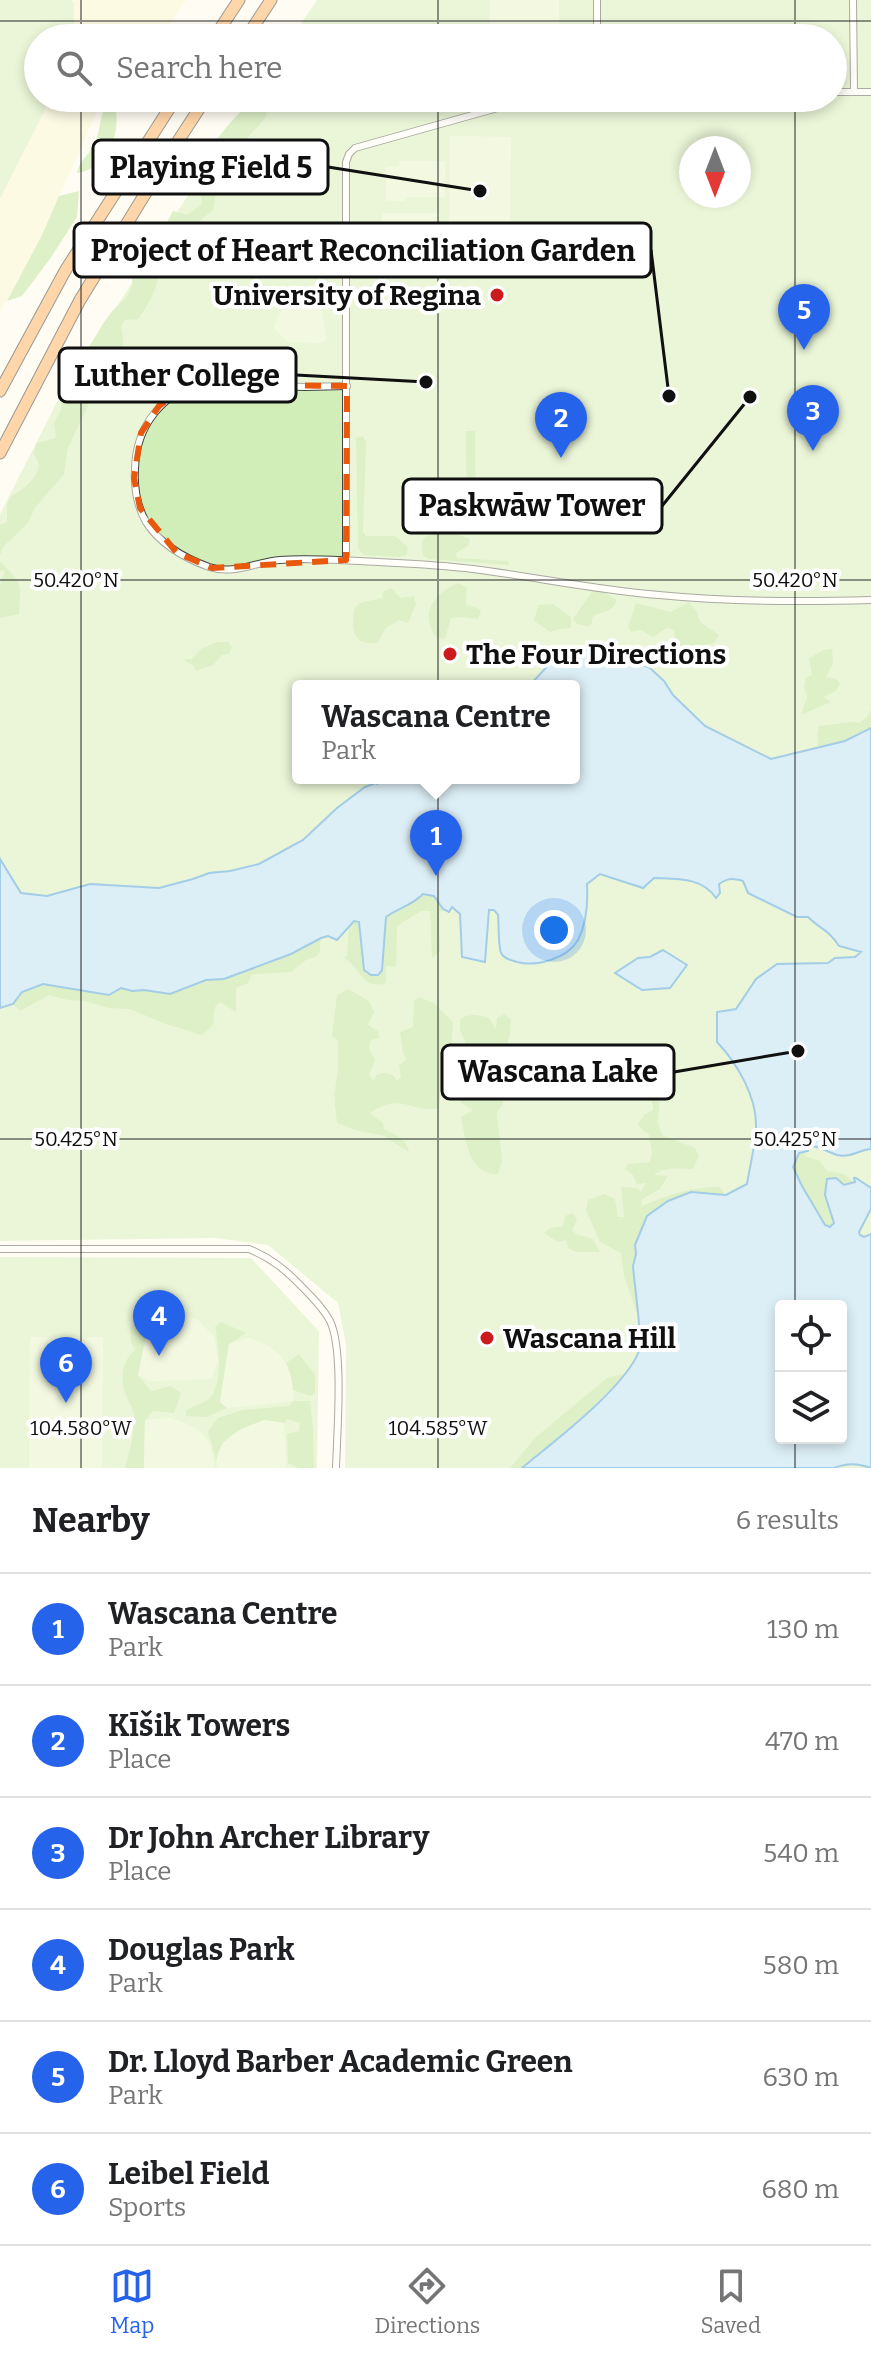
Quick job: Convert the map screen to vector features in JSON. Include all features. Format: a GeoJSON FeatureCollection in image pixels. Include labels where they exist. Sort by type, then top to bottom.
{"type":"FeatureCollection","features":[{"type":"Feature","properties":{"kind":"highway"},"geometry":{"type":"LineString","coordinates":[[223,24],[239,0]]}},
{"type":"Feature","properties":{"kind":"highway"},"geometry":{"type":"LineString","coordinates":[[255,24],[271,0]]}},
{"type":"Feature","properties":{"kind":"highway"},"geometry":{"type":"LineString","coordinates":[[0,391],[65,271],[167,112]]}},
{"type":"Feature","properties":{"kind":"highway"},"geometry":{"type":"LineString","coordinates":[[0,453],[80,300],[197,112]]}},
{"type":"Feature","properties":{"kind":"street"},"geometry":{"type":"LineString","coordinates":[[597,0],[597,24]]}},
{"type":"Feature","properties":{"kind":"street"},"geometry":{"type":"LineString","coordinates":[[853,0],[854,91]]}},
{"type":"Feature","properties":{"kind":"street"},"geometry":{"type":"LineString","coordinates":[[847,91],[871,92]]}},
{"type":"Feature","properties":{"kind":"street"},"geometry":{"type":"LineString","coordinates":[[346,560],[346,162],[355,148],[483,112]]}},
{"type":"Feature","properties":{"kind":"street"},"geometry":{"type":"LineString","coordinates":[[347,386],[276,385],[228,375],[187,386],[174,394],[159,406],[148,421],[137,446],[134,478],[140,508],[147,523],[177,553],[212,568],[246,568],[280,560],[346,560],[469,568],[657,595],[736,600],[871,600]]}},
{"type":"Feature","properties":{"kind":"street"},"geometry":{"type":"LineString","coordinates":[[0,1249],[249,1249],[269,1257],[288,1271],[330,1320],[336,1340],[336,1468]]}},
{"type":"Feature","properties":{"kind":"highlighted area"},"geometry":{"type":"Polygon","coordinates":[[[228,375],[276,385],[347,386],[346,560],[212,568],[177,553],[140,508],[134,478],[141,433],[159,406],[187,386],[228,375]]]}},
{"type":"Feature","properties":{"kind":"shaded area"},"geometry":{"type":"Polygon","coordinates":[[[71,0],[186,0],[170,24],[74,24],[74,3],[71,0]]]}},
{"type":"Feature","properties":{"kind":"shaded area"},"geometry":{"type":"Polygon","coordinates":[[[44,112],[97,112],[42,235],[0,313],[0,199],[44,112]]]}},
{"type":"Feature","properties":{"kind":"green space"},"geometry":{"type":"Polygon","coordinates":[[[0,0],[71,0],[74,3],[74,24],[24,24],[24,112],[44,112],[0,199],[0,0]]]}},
{"type":"Feature","properties":{"kind":"green space"},"geometry":{"type":"Polygon","coordinates":[[[317,0],[871,0],[871,1468],[345,1468],[346,1345],[338,1303],[268,1245],[215,1238],[0,1241],[0,514],[61,394],[241,112],[847,112],[847,24],[301,24],[317,0]]]}},
{"type":"Feature","properties":{"kind":"green space"},"geometry":{"type":"Polygon","coordinates":[[[490,0],[559,0],[559,24],[490,24],[490,0]]]}},
{"type":"Feature","properties":{"kind":"green space"},"geometry":{"type":"Polygon","coordinates":[[[104,112],[116,112],[116,131],[109,150],[96,165],[77,173],[92,149],[104,112]]]}},
{"type":"Feature","properties":{"kind":"green space"},"geometry":{"type":"Polygon","coordinates":[[[241,112],[267,112],[266,117],[214,175],[211,183],[216,193],[213,210],[187,232],[182,248],[163,255],[158,281],[148,304],[138,319],[125,320],[121,326],[122,360],[105,378],[99,378],[92,385],[93,395],[68,448],[64,474],[35,508],[28,523],[4,546],[0,555],[0,525],[7,522],[7,505],[11,496],[24,488],[38,470],[33,453],[37,443],[56,438],[54,423],[61,410],[62,395],[69,382],[75,382],[88,373],[85,353],[106,319],[129,294],[132,277],[143,274],[149,267],[147,254],[161,244],[173,211],[187,215],[202,204],[200,188],[207,159],[213,145],[241,112]]]}},
{"type":"Feature","properties":{"kind":"green space"},"geometry":{"type":"Polygon","coordinates":[[[450,136],[511,137],[510,246],[449,246],[450,136]]]}},
{"type":"Feature","properties":{"kind":"green space"},"geometry":{"type":"Polygon","coordinates":[[[400,161],[445,161],[445,197],[405,197],[405,201],[386,201],[386,167],[399,166],[400,161]]]}},
{"type":"Feature","properties":{"kind":"green space"},"geometry":{"type":"Polygon","coordinates":[[[79,191],[77,217],[50,259],[22,296],[7,301],[59,196],[79,191]]]}},
{"type":"Feature","properties":{"kind":"green space"},"geometry":{"type":"Polygon","coordinates":[[[382,213],[439,213],[439,245],[382,244],[382,213]]]}},
{"type":"Feature","properties":{"kind":"green space"},"geometry":{"type":"Polygon","coordinates":[[[311,297],[322,310],[326,339],[321,343],[288,342],[274,328],[280,314],[296,300],[311,297]]]}},
{"type":"Feature","properties":{"kind":"green space"},"geometry":{"type":"Polygon","coordinates":[[[466,431],[475,431],[476,525],[467,526],[466,431]]]}},
{"type":"Feature","properties":{"kind":"green space"},"geometry":{"type":"Polygon","coordinates":[[[363,436],[366,443],[363,532],[366,536],[395,536],[408,547],[407,555],[364,555],[358,548],[356,438],[363,436]]]}},
{"type":"Feature","properties":{"kind":"green space"},"geometry":{"type":"Polygon","coordinates":[[[457,534],[470,539],[468,546],[456,553],[457,558],[508,561],[509,565],[428,559],[423,555],[422,543],[425,537],[457,534]]]}},
{"type":"Feature","properties":{"kind":"green space"},"geometry":{"type":"Polygon","coordinates":[[[0,561],[16,579],[20,595],[19,614],[0,618],[0,585],[5,570],[0,571],[0,561]]]}},
{"type":"Feature","properties":{"kind":"green space"},"geometry":{"type":"Polygon","coordinates":[[[458,583],[467,588],[466,604],[481,610],[478,619],[451,618],[445,639],[437,638],[429,620],[431,605],[449,587],[458,583]]]}},
{"type":"Feature","properties":{"kind":"green space"},"geometry":{"type":"Polygon","coordinates":[[[391,588],[401,598],[414,596],[416,604],[408,623],[399,620],[386,628],[377,643],[362,641],[355,634],[354,609],[360,603],[382,598],[383,592],[391,588]]]}},
{"type":"Feature","properties":{"kind":"green space"},"geometry":{"type":"Polygon","coordinates":[[[593,590],[602,591],[617,600],[609,610],[596,614],[592,624],[577,624],[573,619],[593,590]]]}},
{"type":"Feature","properties":{"kind":"green space"},"geometry":{"type":"Polygon","coordinates":[[[689,602],[700,622],[719,635],[714,643],[693,648],[679,646],[674,630],[667,628],[653,637],[641,630],[631,632],[628,627],[636,603],[671,612],[689,602]]]}},
{"type":"Feature","properties":{"kind":"green space"},"geometry":{"type":"Polygon","coordinates":[[[553,604],[571,617],[571,628],[550,632],[534,621],[538,605],[553,604]]]}},
{"type":"Feature","properties":{"kind":"green space"},"geometry":{"type":"Polygon","coordinates":[[[217,642],[228,642],[232,647],[229,654],[222,655],[213,665],[196,671],[184,659],[192,659],[201,649],[217,642]]]}},
{"type":"Feature","properties":{"kind":"green space"},"geometry":{"type":"Polygon","coordinates":[[[832,649],[833,663],[826,677],[840,683],[836,691],[824,697],[831,702],[801,715],[807,697],[804,686],[806,678],[812,675],[809,658],[832,649]]]}},
{"type":"Feature","properties":{"kind":"green space"},"geometry":{"type":"Polygon","coordinates":[[[871,709],[871,728],[845,741],[818,746],[819,726],[859,723],[871,709]]]}},
{"type":"Feature","properties":{"kind":"green space"},"geometry":{"type":"Polygon","coordinates":[[[422,894],[434,896],[443,909],[439,914],[440,951],[432,958],[430,911],[421,911],[397,926],[396,967],[386,966],[386,983],[372,984],[344,958],[347,955],[349,925],[359,922],[364,970],[382,969],[386,917],[422,894]]]}},
{"type":"Feature","properties":{"kind":"green space"},"geometry":{"type":"Polygon","coordinates":[[[321,938],[317,956],[291,972],[252,974],[248,983],[236,988],[236,1012],[220,1002],[215,1007],[213,1025],[202,1035],[130,1009],[109,1008],[49,995],[20,1011],[13,1004],[22,992],[44,984],[68,989],[121,988],[170,994],[206,980],[224,979],[291,954],[321,938]]]}},
{"type":"Feature","properties":{"kind":"green space"},"geometry":{"type":"Polygon","coordinates":[[[348,989],[369,1001],[374,1012],[368,1025],[378,1031],[380,1038],[371,1040],[369,1048],[375,1060],[369,1075],[374,1081],[376,1075],[384,1073],[393,1075],[397,1081],[401,1077],[399,1065],[407,1059],[400,1032],[413,1027],[414,1001],[419,997],[434,1003],[453,1022],[448,1063],[451,1068],[458,1065],[467,1046],[460,1030],[460,1019],[474,1015],[489,1018],[496,1029],[497,1018],[505,1014],[511,1020],[499,1075],[504,1091],[503,1104],[497,1113],[502,1161],[498,1174],[480,1169],[474,1162],[461,1117],[473,1110],[461,1103],[449,1083],[441,1086],[439,1108],[399,1103],[370,1113],[383,1123],[384,1129],[403,1141],[409,1152],[384,1136],[337,1123],[334,1095],[338,1041],[332,1036],[337,995],[348,989]]]}},
{"type":"Feature","properties":{"kind":"green space"},"geometry":{"type":"Polygon","coordinates":[[[651,1080],[661,1082],[658,1123],[662,1135],[695,1148],[699,1156],[693,1169],[668,1169],[654,1175],[668,1176],[660,1189],[641,1200],[642,1206],[699,1188],[720,1187],[725,1195],[691,1192],[635,1245],[633,1266],[638,1316],[624,1276],[621,1253],[600,1242],[586,1210],[588,1200],[604,1194],[615,1199],[618,1217],[624,1217],[621,1187],[637,1188],[641,1192],[646,1183],[637,1184],[633,1175],[625,1169],[628,1164],[650,1162],[649,1134],[638,1124],[644,1115],[653,1110],[648,1093],[651,1080]]]}},
{"type":"Feature","properties":{"kind":"green space"},"geometry":{"type":"Polygon","coordinates":[[[799,1153],[820,1161],[827,1171],[842,1174],[853,1182],[844,1186],[827,1180],[825,1195],[834,1223],[831,1227],[825,1225],[793,1167],[799,1153]]]}},
{"type":"Feature","properties":{"kind":"green space"},"geometry":{"type":"Polygon","coordinates":[[[573,1213],[577,1219],[572,1230],[593,1239],[600,1252],[577,1252],[569,1249],[566,1240],[558,1242],[544,1233],[550,1228],[563,1226],[565,1216],[573,1213]]]}},
{"type":"Feature","properties":{"kind":"green space"},"geometry":{"type":"Polygon","coordinates":[[[0,1257],[251,1258],[319,1331],[317,1468],[0,1468],[0,1257]]]}},
{"type":"Feature","properties":{"kind":"green space"},"geometry":{"type":"Polygon","coordinates":[[[151,1312],[177,1313],[198,1320],[214,1337],[218,1361],[211,1379],[150,1381],[138,1375],[151,1312]]]}},
{"type":"Feature","properties":{"kind":"green space"},"geometry":{"type":"Polygon","coordinates":[[[221,1322],[246,1333],[229,1344],[220,1402],[227,1408],[206,1417],[186,1416],[186,1410],[208,1400],[214,1392],[219,1364],[215,1327],[221,1322]]]}},
{"type":"Feature","properties":{"kind":"green space"},"geometry":{"type":"Polygon","coordinates":[[[137,1323],[148,1330],[138,1375],[151,1391],[170,1386],[181,1393],[174,1413],[153,1411],[145,1420],[144,1468],[125,1468],[134,1416],[122,1378],[126,1360],[135,1350],[130,1327],[137,1323]]]}},
{"type":"Feature","properties":{"kind":"green space"},"geometry":{"type":"Polygon","coordinates":[[[30,1337],[103,1337],[102,1468],[29,1468],[30,1337]]]}},
{"type":"Feature","properties":{"kind":"green space"},"geometry":{"type":"Polygon","coordinates":[[[249,1338],[270,1348],[284,1360],[291,1378],[293,1401],[227,1408],[220,1402],[229,1344],[249,1338]]]}},
{"type":"Feature","properties":{"kind":"green space"},"geometry":{"type":"Polygon","coordinates":[[[299,1354],[315,1375],[315,1393],[310,1396],[293,1390],[286,1363],[299,1354]]]}},
{"type":"Feature","properties":{"kind":"green space"},"geometry":{"type":"Polygon","coordinates":[[[627,1373],[522,1468],[510,1468],[535,1438],[607,1378],[627,1373]]]}},
{"type":"Feature","properties":{"kind":"green space"},"geometry":{"type":"Polygon","coordinates":[[[293,1401],[310,1401],[314,1468],[299,1468],[288,1463],[287,1434],[299,1431],[300,1423],[287,1419],[284,1423],[264,1420],[223,1442],[216,1460],[208,1431],[218,1418],[243,1410],[289,1406],[293,1401]]]}},
{"type":"Feature","properties":{"kind":"green space"},"geometry":{"type":"Polygon","coordinates":[[[170,1418],[203,1434],[215,1468],[144,1468],[145,1420],[170,1418]]]}},
{"type":"Feature","properties":{"kind":"green space"},"geometry":{"type":"Polygon","coordinates":[[[264,1420],[284,1423],[286,1468],[217,1468],[217,1458],[224,1442],[238,1431],[264,1420]]]}},
{"type":"Feature","properties":{"kind":"water"},"geometry":{"type":"Polygon","coordinates":[[[584,650],[602,650],[626,657],[650,668],[705,726],[771,759],[845,741],[871,728],[871,1149],[842,1156],[809,1146],[808,1151],[799,1153],[793,1167],[825,1225],[830,1227],[834,1223],[825,1195],[827,1179],[836,1178],[844,1185],[855,1182],[856,1178],[871,1188],[871,1209],[859,1232],[864,1237],[871,1234],[871,1468],[852,1464],[834,1468],[522,1468],[604,1397],[631,1366],[639,1351],[633,1266],[635,1245],[647,1216],[668,1201],[691,1192],[726,1195],[747,1184],[755,1141],[753,1104],[732,1060],[717,1042],[717,1012],[736,1009],[756,979],[777,964],[828,963],[835,958],[855,957],[861,952],[839,946],[808,917],[797,917],[748,893],[743,881],[730,879],[719,884],[720,893],[716,898],[704,886],[688,880],[654,878],[643,888],[600,874],[587,884],[586,913],[578,940],[559,957],[542,962],[517,962],[502,955],[498,915],[494,910],[489,910],[485,962],[462,957],[460,914],[452,907],[449,912],[443,909],[434,896],[423,894],[386,917],[382,970],[378,975],[364,970],[359,922],[354,921],[337,940],[328,936],[321,938],[291,954],[224,979],[206,980],[170,994],[121,988],[109,995],[43,984],[22,992],[13,1004],[0,1008],[0,859],[21,893],[47,896],[90,884],[159,888],[209,873],[259,864],[303,840],[337,808],[373,784],[580,784],[580,680],[535,680],[556,657],[584,650]]]}},
{"type":"Feature","properties":{"kind":"water"},"geometry":{"type":"Polygon","coordinates":[[[663,950],[687,965],[670,988],[642,990],[615,973],[638,958],[650,957],[663,950]]]}},
{"type":"Feature","properties":{"kind":"place","name":"Playing Field 5"},"geometry":{"type":"Point","coordinates":[480,191]}},
{"type":"Feature","properties":{"kind":"place","name":"University of Regina"},"geometry":{"type":"Point","coordinates":[497,295]}},
{"type":"Feature","properties":{"kind":"place","name":"Dr. Lloyd Barber Academic Green"},"geometry":{"type":"Point","coordinates":[804,350]}},
{"type":"Feature","properties":{"kind":"place","name":"Luther College"},"geometry":{"type":"Point","coordinates":[426,382]}},
{"type":"Feature","properties":{"kind":"place","name":"Project of Heart Reconciliation Garden"},"geometry":{"type":"Point","coordinates":[669,396]}},
{"type":"Feature","properties":{"kind":"place","name":"Paskwāw Tower"},"geometry":{"type":"Point","coordinates":[750,397]}},
{"type":"Feature","properties":{"kind":"place","name":"Dr John Archer Library"},"geometry":{"type":"Point","coordinates":[813,451]}},
{"type":"Feature","properties":{"kind":"place","name":"Kīšik Towers"},"geometry":{"type":"Point","coordinates":[561,458]}},
{"type":"Feature","properties":{"kind":"place","name":"The Four Directions"},"geometry":{"type":"Point","coordinates":[450,654]}},
{"type":"Feature","properties":{"kind":"place","name":"Wascana Centre"},"geometry":{"type":"Point","coordinates":[436,876]}},
{"type":"Feature","properties":{"kind":"place","name":"Wascana Lake"},"geometry":{"type":"Point","coordinates":[798,1051]}},
{"type":"Feature","properties":{"kind":"place","name":"Wascana Hill"},"geometry":{"type":"Point","coordinates":[487,1338]}},
{"type":"Feature","properties":{"kind":"place","name":"Douglas Park"},"geometry":{"type":"Point","coordinates":[159,1356]}},
{"type":"Feature","properties":{"kind":"place","name":"Leibel Field"},"geometry":{"type":"Point","coordinates":[66,1403]}}]}
